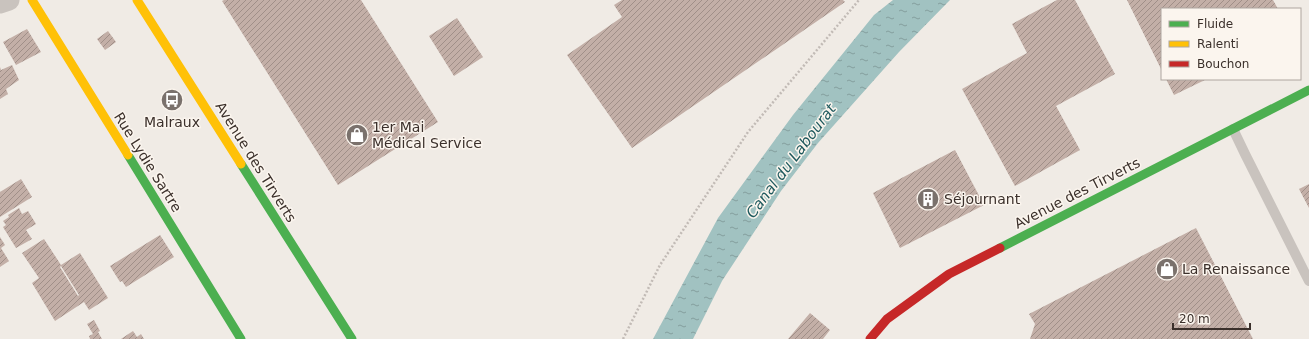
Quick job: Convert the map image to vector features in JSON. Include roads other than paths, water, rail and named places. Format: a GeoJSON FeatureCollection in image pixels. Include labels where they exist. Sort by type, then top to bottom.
{"type":"FeatureCollection","features":[{"type":"Feature","properties":{"kind":"street"},"geometry":{"type":"LineString","coordinates":[[0,3],[9,0]]}},
{"type":"Feature","properties":{"kind":"street","name":"Rue Lydie Sartre"},"geometry":{"type":"LineString","coordinates":[[32,0],[241,339]]}},
{"type":"Feature","properties":{"kind":"street","name":"Avenue des Tirverts"},"geometry":{"type":"LineString","coordinates":[[137,0],[352,339]]}},
{"type":"Feature","properties":{"kind":"street","name":"Avenue des Tirverts"},"geometry":{"type":"LineString","coordinates":[[870,339],[887,319],[949,274],[1309,90]]}},
{"type":"Feature","properties":{"kind":"lane"},"geometry":{"type":"LineString","coordinates":[[1233,128],[1309,281]]}},
{"type":"Feature","properties":{"kind":"water","name":"Canal du Labourat"},"geometry":{"type":"Polygon","coordinates":[[[893,0],[950,0],[899,52],[818,143],[781,191],[722,281],[693,339],[653,339],[718,218],[793,115],[874,15],[893,0]]]}},
{"type":"Feature","properties":{"kind":"place","name":"Malraux"},"geometry":{"type":"Point","coordinates":[172,100]}},
{"type":"Feature","properties":{"kind":"place","name":"1er Mai Médical Service"},"geometry":{"type":"Point","coordinates":[357,135]}},
{"type":"Feature","properties":{"kind":"place","name":"Séjournant"},"geometry":{"type":"Point","coordinates":[928,199]}},
{"type":"Feature","properties":{"kind":"place","name":"La Renaissance"},"geometry":{"type":"Point","coordinates":[1167,269]}}]}
